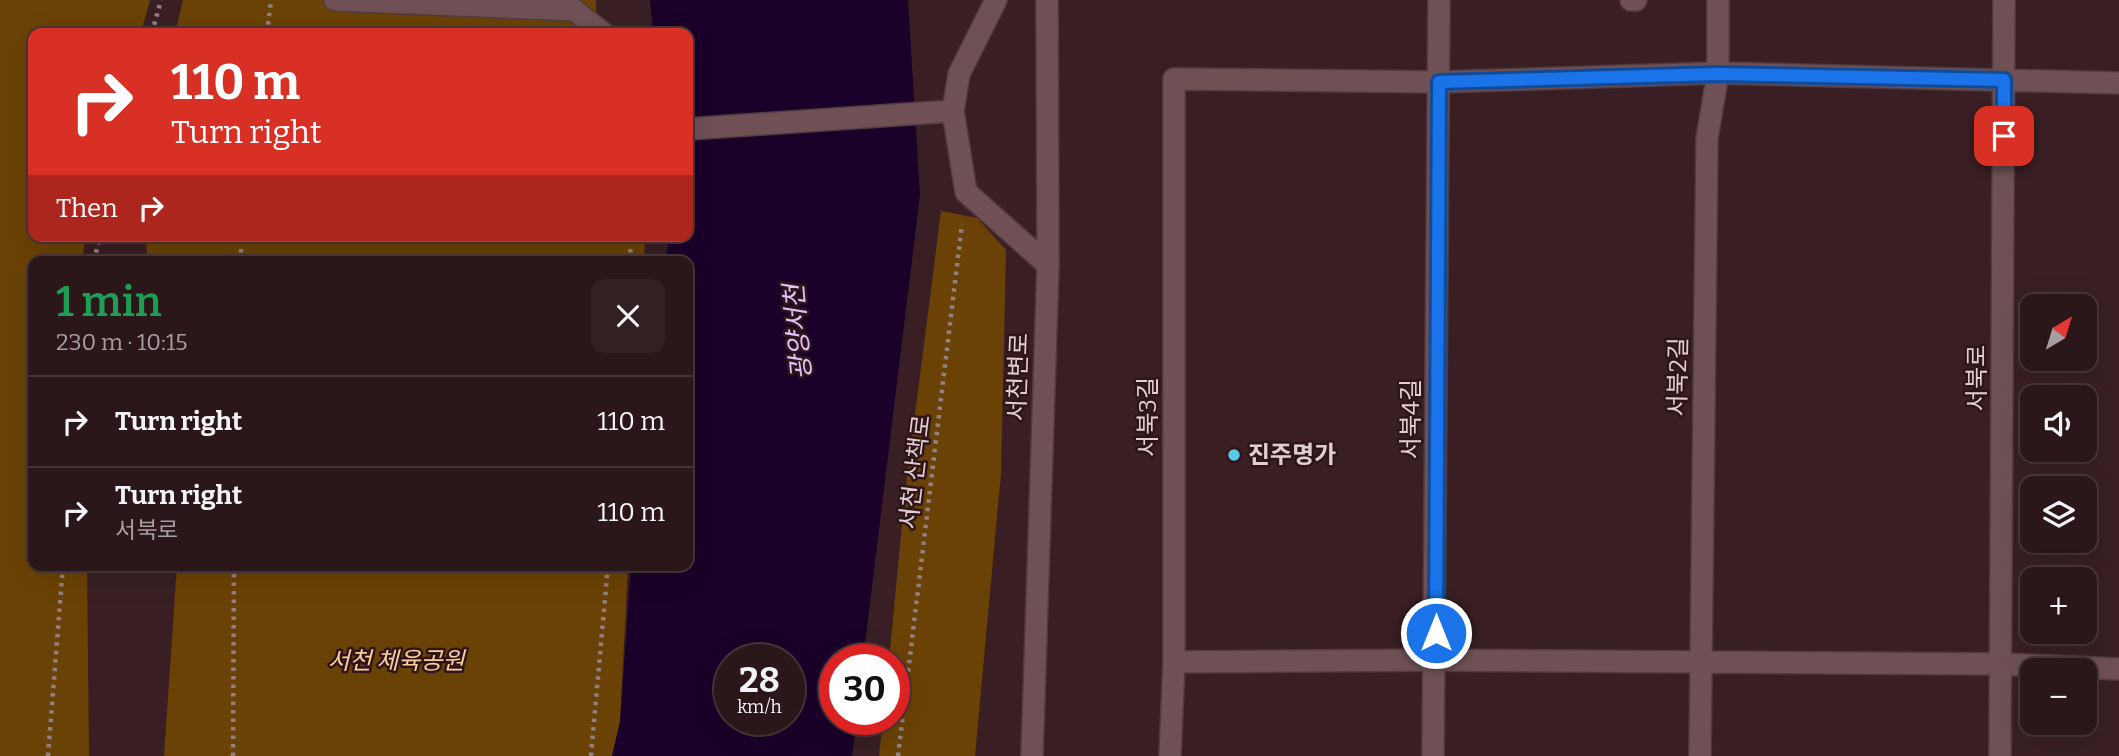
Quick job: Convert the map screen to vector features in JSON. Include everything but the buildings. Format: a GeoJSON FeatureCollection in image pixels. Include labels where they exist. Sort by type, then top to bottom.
{"type":"FeatureCollection","features":[{"type":"Feature","properties":{"kind":"street"},"geometry":{"type":"LineString","coordinates":[[335,0],[573,5],[598,28]]}},
{"type":"Feature","properties":{"kind":"street"},"geometry":{"type":"LineString","coordinates":[[996,0],[959,74],[953,111],[966,191],[1048,265]]}},
{"type":"Feature","properties":{"kind":"street","name":"서천변로"},"geometry":{"type":"LineString","coordinates":[[1032,756],[1048,265],[1047,0]]}},
{"type":"Feature","properties":{"kind":"street","name":"서북4길"},"geometry":{"type":"LineString","coordinates":[[1433,756],[1439,0]]}},
{"type":"Feature","properties":{"kind":"street"},"geometry":{"type":"LineString","coordinates":[[1631,0],[1636,0]]}},
{"type":"Feature","properties":{"kind":"street","name":"서북2길"},"geometry":{"type":"LineString","coordinates":[[1700,756],[1707,138],[1718,74],[1718,0]]}},
{"type":"Feature","properties":{"kind":"street","name":"서북로"},"geometry":{"type":"LineString","coordinates":[[2000,756],[2004,0]]}},
{"type":"Feature","properties":{"kind":"street"},"geometry":{"type":"LineString","coordinates":[[1439,82],[1718,74],[2119,83]]}},
{"type":"Feature","properties":{"kind":"street","name":"서북3길"},"geometry":{"type":"LineString","coordinates":[[1170,756],[1174,662],[1174,79],[1439,82]]}},
{"type":"Feature","properties":{"kind":"street"},"geometry":{"type":"LineString","coordinates":[[693,129],[953,111]]}},
{"type":"Feature","properties":{"kind":"street"},"geometry":{"type":"LineString","coordinates":[[1174,662],[1435,660],[2002,664],[2119,669]]}},
{"type":"Feature","properties":{"kind":"path"},"geometry":{"type":"LineString","coordinates":[[153,28],[161,0]]}},
{"type":"Feature","properties":{"kind":"path"},"geometry":{"type":"LineString","coordinates":[[268,28],[271,0]]}},
{"type":"Feature","properties":{"kind":"path","name":"서천 산책로"},"geometry":{"type":"LineString","coordinates":[[898,756],[966,191]]}},
{"type":"Feature","properties":{"kind":"path"},"geometry":{"type":"LineString","coordinates":[[48,756],[63,571]]}},
{"type":"Feature","properties":{"kind":"path"},"geometry":{"type":"LineString","coordinates":[[233,756],[234,571]]}},
{"type":"Feature","properties":{"kind":"path"},"geometry":{"type":"LineString","coordinates":[[591,756],[607,571]]}},
{"type":"Feature","properties":{"kind":"green space"},"geometry":{"type":"Polygon","coordinates":[[[0,0],[150,0],[142,28],[28,28],[28,242],[85,242],[83,256],[28,256],[28,571],[87,571],[89,756],[0,756],[0,0]]]}},
{"type":"Feature","properties":{"kind":"green space"},"geometry":{"type":"Polygon","coordinates":[[[183,0],[596,0],[597,28],[176,28],[183,0]]]}},
{"type":"Feature","properties":{"kind":"green space"},"geometry":{"type":"Polygon","coordinates":[[[941,211],[977,218],[1006,250],[1001,473],[975,756],[879,756],[881,735],[910,735],[910,644],[891,644],[905,493],[941,211]]]}},
{"type":"Feature","properties":{"kind":"green space"},"geometry":{"type":"Polygon","coordinates":[[[146,242],[645,242],[644,256],[147,256],[146,242]]]}},
{"type":"Feature","properties":{"kind":"green space","name":"서천 체육공원"},"geometry":{"type":"Polygon","coordinates":[[[177,571],[628,571],[620,722],[612,756],[164,756],[177,571]]]}},
{"type":"Feature","properties":{"kind":"water","name":"광양서천"},"geometry":{"type":"Polygon","coordinates":[[[650,0],[908,0],[920,195],[865,644],[819,644],[819,735],[855,735],[852,756],[612,756],[620,722],[631,571],[693,571],[693,256],[667,256],[668,242],[693,242],[693,28],[653,28],[650,0]]]}},
{"type":"Feature","properties":{"kind":"place","name":"진주명가"},"geometry":{"type":"Point","coordinates":[1234,455]}},
{"type":"Feature","properties":{"kind":"route"},"geometry":{"type":"LineString","coordinates":[[1436,633],[1439,82],[1718,74],[2004,80],[2004,136]]}}]}
